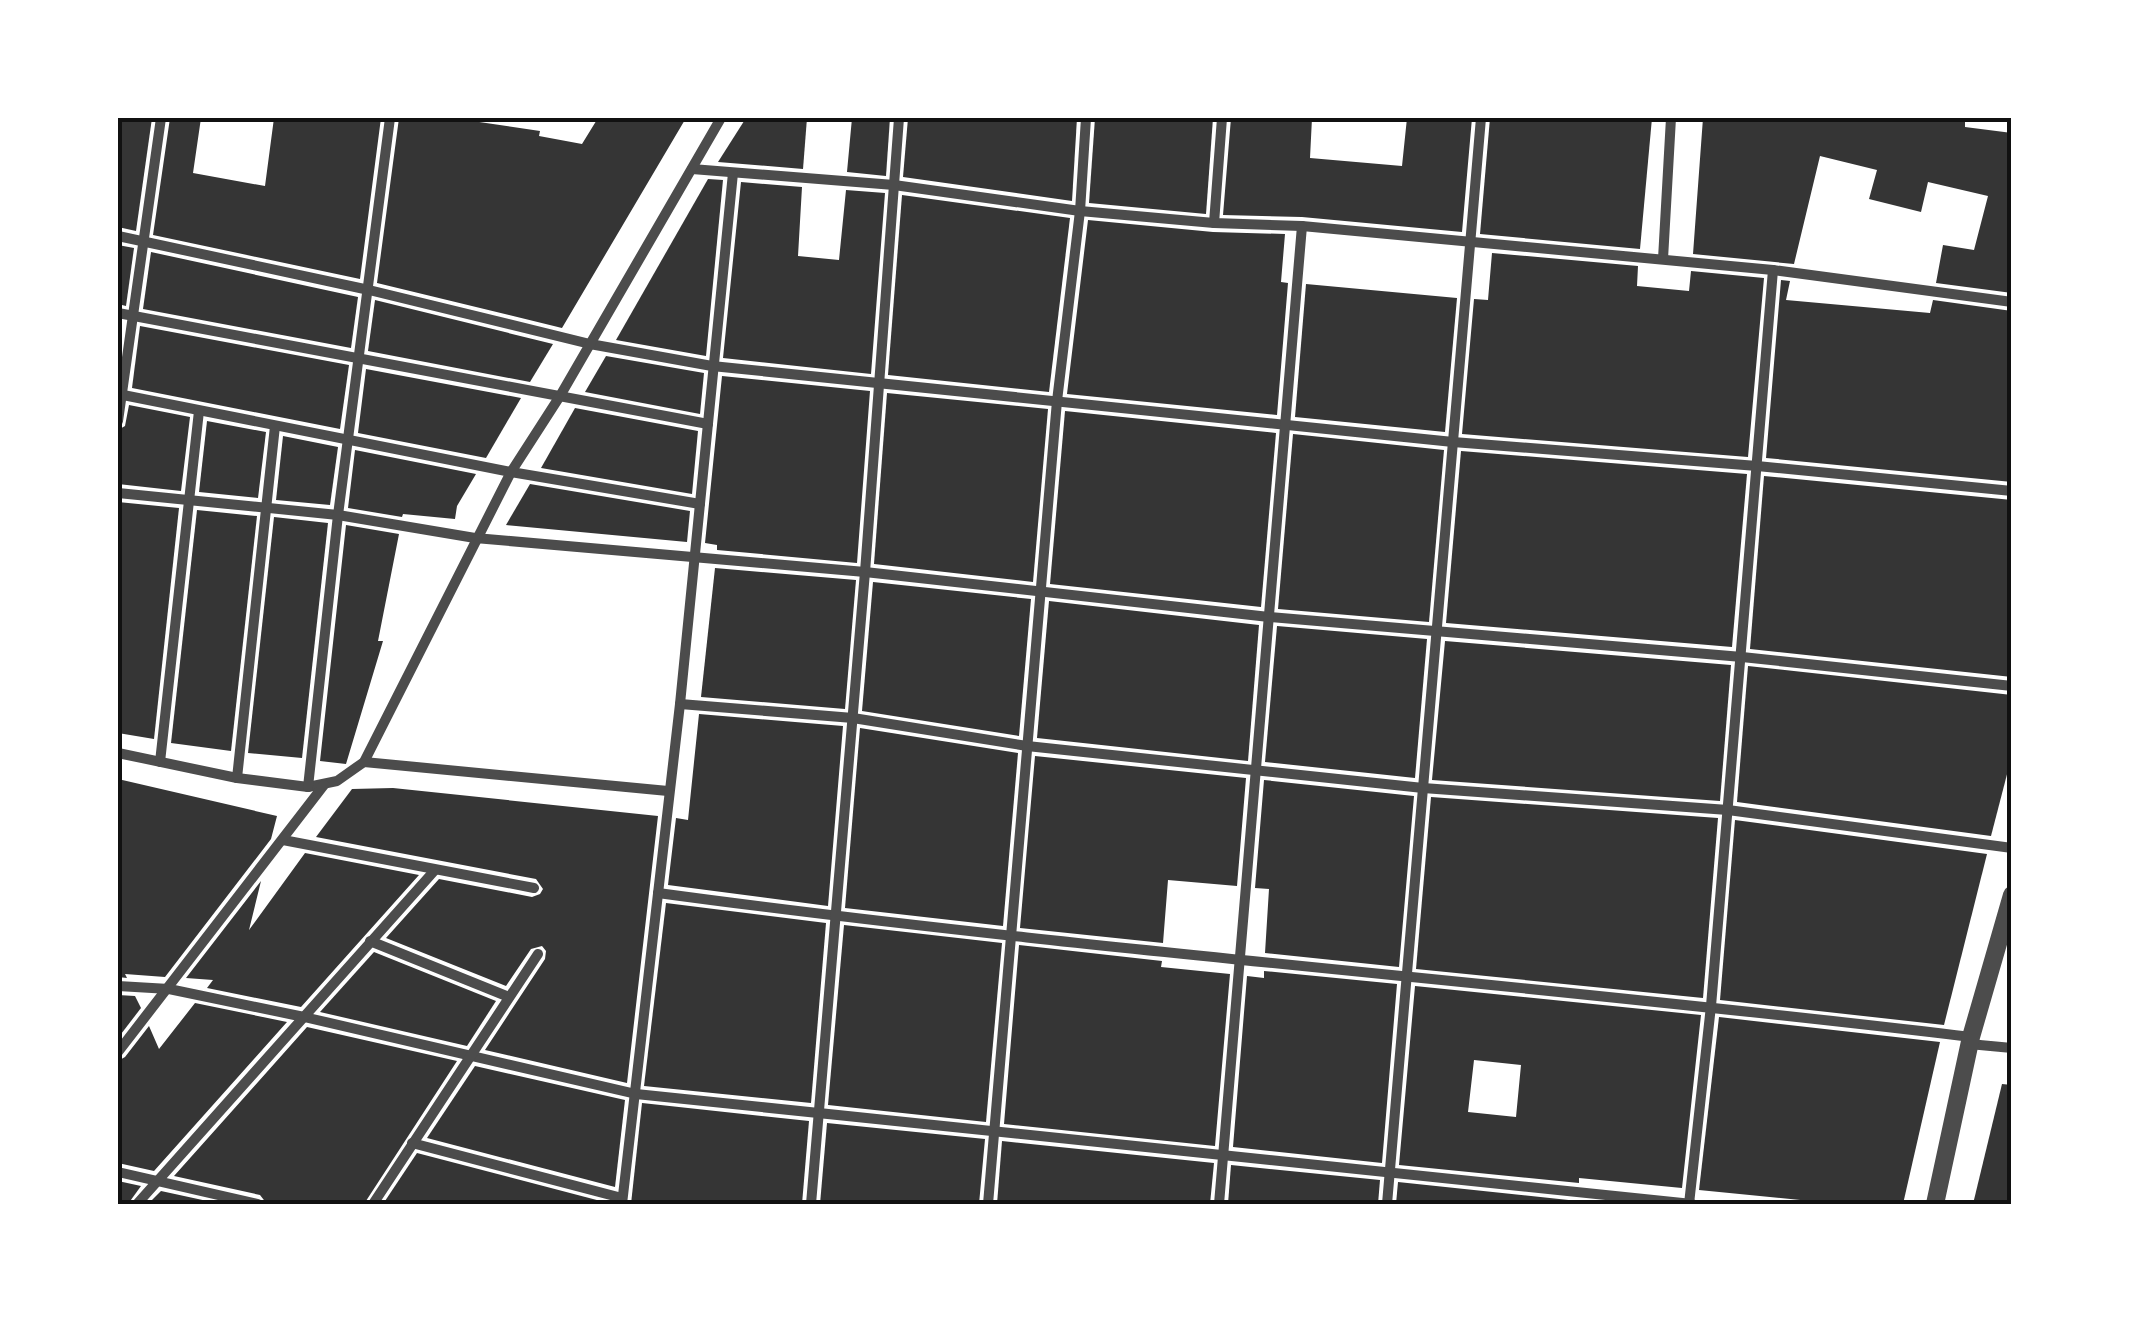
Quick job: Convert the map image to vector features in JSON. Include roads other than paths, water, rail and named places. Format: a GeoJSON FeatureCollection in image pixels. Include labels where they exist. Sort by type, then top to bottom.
{"type":"FeatureCollection","features":[{"type":"Feature","properties":{"kind":"street"},"geometry":{"type":"LineString","coordinates":[[118,421],[161,118]]}},
{"type":"Feature","properties":{"kind":"street"},"geometry":{"type":"LineString","coordinates":[[308,787],[338,515],[390,118]]}},
{"type":"Feature","properties":{"kind":"street"},"geometry":{"type":"LineString","coordinates":[[118,753],[237,778],[308,787],[324,786],[350,774],[364,762],[511,472],[560,396],[722,118]]}},
{"type":"Feature","properties":{"kind":"street"},"geometry":{"type":"LineString","coordinates":[[811,1204],[899,118]]}},
{"type":"Feature","properties":{"kind":"street"},"geometry":{"type":"LineString","coordinates":[[988,1204],[1057,402],[1080,211],[1086,118]]}},
{"type":"Feature","properties":{"kind":"street"},"geometry":{"type":"LineString","coordinates":[[1214,223],[1222,118]]}},
{"type":"Feature","properties":{"kind":"street"},"geometry":{"type":"LineString","coordinates":[[1388,1204],[1481,118]]}},
{"type":"Feature","properties":{"kind":"street"},"geometry":{"type":"LineString","coordinates":[[1663,260],[1671,118]]}},
{"type":"Feature","properties":{"kind":"street"},"geometry":{"type":"LineString","coordinates":[[692,169],[894,185],[1080,211],[1302,226],[1773,270],[2012,302]]}},
{"type":"Feature","properties":{"kind":"street"},"geometry":{"type":"LineString","coordinates":[[412,1143],[622,1201],[680,704],[732,173]]}},
{"type":"Feature","properties":{"kind":"street"},"geometry":{"type":"LineString","coordinates":[[1219,1204],[1302,226]]}},
{"type":"Feature","properties":{"kind":"street"},"geometry":{"type":"LineString","coordinates":[[118,236],[369,290],[590,344],[712,366],[1453,442],[2012,491]]}},
{"type":"Feature","properties":{"kind":"street"},"geometry":{"type":"LineString","coordinates":[[118,986],[169,989],[304,1017],[636,1094],[994,1134],[1223,1154],[1597,1200],[1690,1204],[1742,658],[1773,270]]}},
{"type":"Feature","properties":{"kind":"street"},"geometry":{"type":"LineString","coordinates":[[118,313],[708,424]]}},
{"type":"Feature","properties":{"kind":"street"},"geometry":{"type":"LineString","coordinates":[[120,395],[511,472],[700,504]]}},
{"type":"Feature","properties":{"kind":"street"},"geometry":{"type":"LineString","coordinates":[[160,762],[199,412]]}},
{"type":"Feature","properties":{"kind":"street"},"geometry":{"type":"LineString","coordinates":[[237,778],[275,426]]}},
{"type":"Feature","properties":{"kind":"street"},"geometry":{"type":"LineString","coordinates":[[118,493],[338,515],[475,538],[865,572],[1269,617],[2012,686]]}},
{"type":"Feature","properties":{"kind":"street"},"geometry":{"type":"LineString","coordinates":[[680,704],[853,718],[1027,746],[1423,788],[1728,810],[2012,848]]}},
{"type":"Feature","properties":{"kind":"street"},"geometry":{"type":"LineString","coordinates":[[364,762],[668,792]]}},
{"type":"Feature","properties":{"kind":"street"},"geometry":{"type":"LineString","coordinates":[[118,1052],[324,786]]}},
{"type":"Feature","properties":{"kind":"street"},"geometry":{"type":"LineString","coordinates":[[283,840],[534,888]]}},
{"type":"Feature","properties":{"kind":"street"},"geometry":{"type":"LineString","coordinates":[[136,1204],[435,870]]}},
{"type":"Feature","properties":{"kind":"street"},"geometry":{"type":"LineString","coordinates":[[658,892],[834,916],[1240,960],[1711,1006],[2012,1048]]}},
{"type":"Feature","properties":{"kind":"street"},"geometry":{"type":"LineString","coordinates":[[1935,1204],[1970,1041],[2012,895]]}},
{"type":"Feature","properties":{"kind":"street"},"geometry":{"type":"LineString","coordinates":[[370,940],[510,997]]}},
{"type":"Feature","properties":{"kind":"street"},"geometry":{"type":"LineString","coordinates":[[374,1204],[538,954]]}},
{"type":"Feature","properties":{"kind":"street"},"geometry":{"type":"LineString","coordinates":[[118,1172],[258,1204]]}}]}
